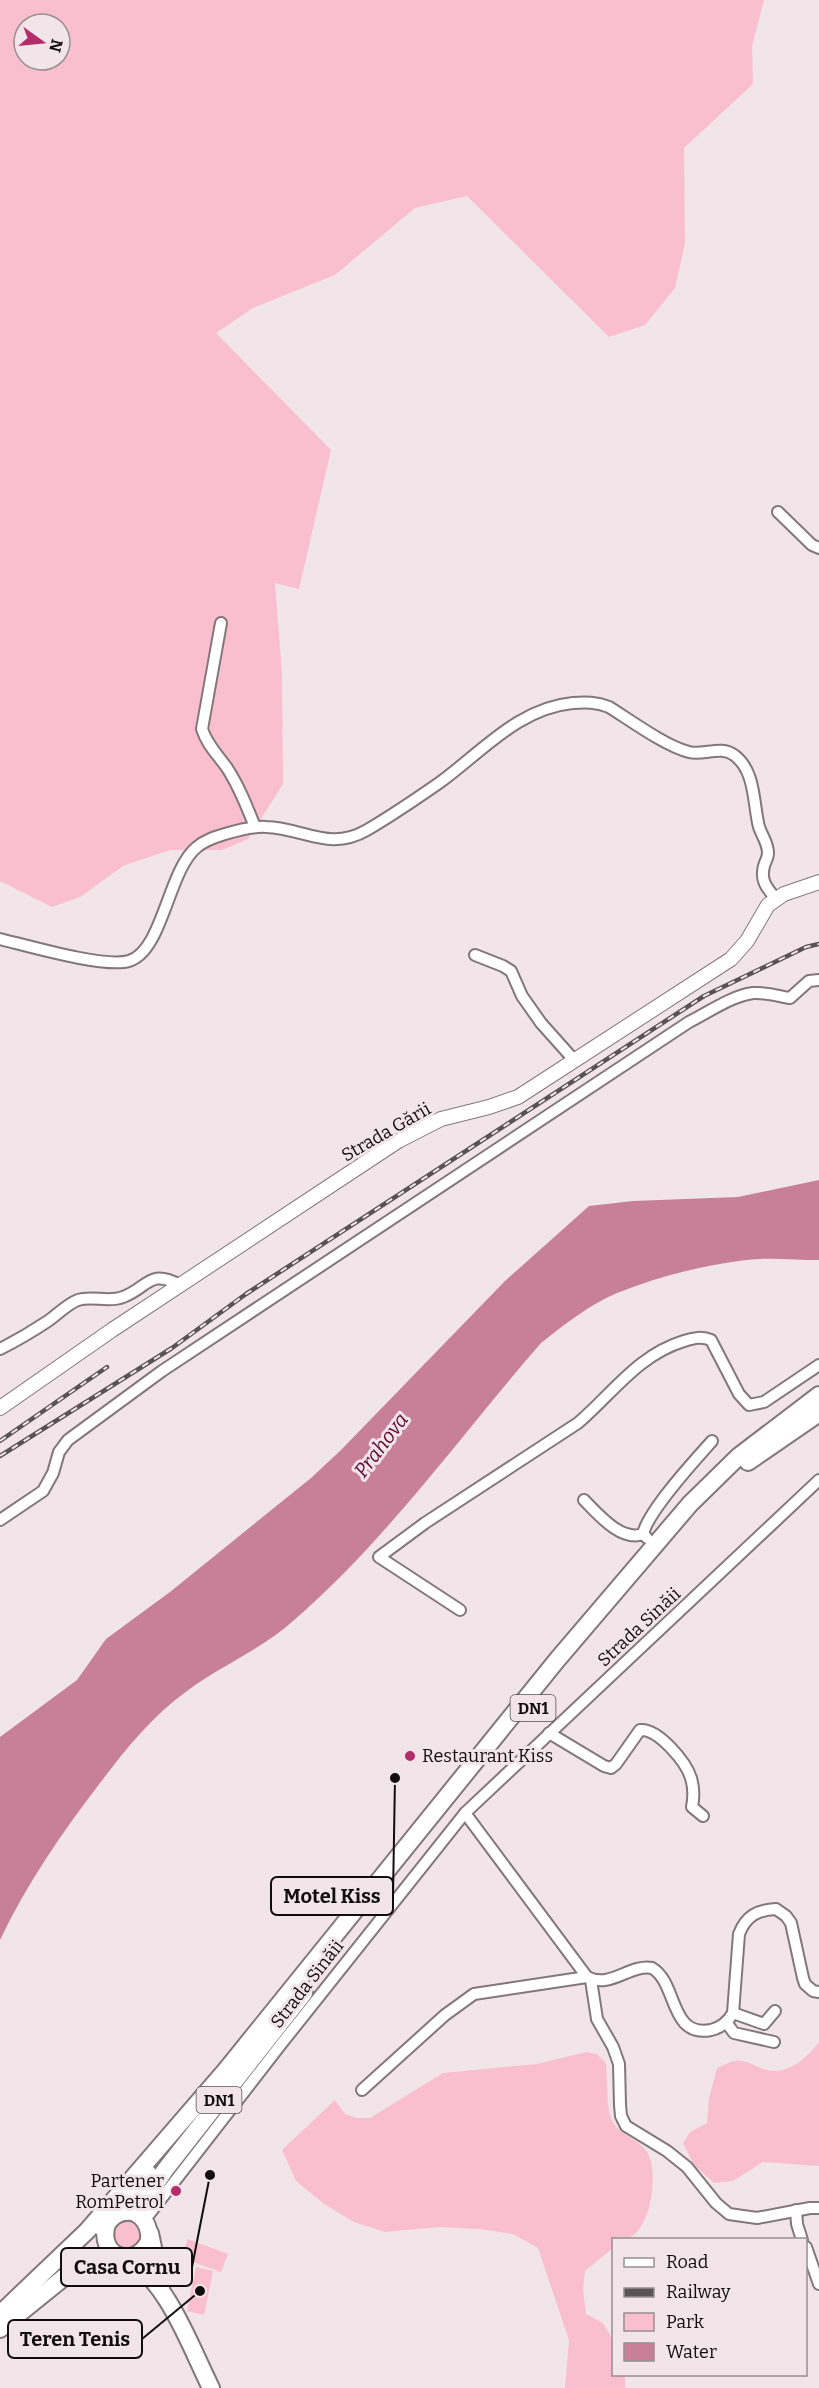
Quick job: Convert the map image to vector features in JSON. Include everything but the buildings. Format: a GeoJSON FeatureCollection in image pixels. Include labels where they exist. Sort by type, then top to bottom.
{"type":"FeatureCollection","features":[{"type":"Feature","properties":{"kind":"main road"},"geometry":{"type":"LineString","coordinates":[[756,1442],[783,1412],[819,1385]]}},
{"type":"Feature","properties":{"kind":"main road","name":"DN1"},"geometry":{"type":"LineString","coordinates":[[0,2314],[87,2231],[226,2070],[557,1660],[649,1539],[756,1442],[819,1395]]}},
{"type":"Feature","properties":{"kind":"main road","name":"DN1"},"geometry":{"type":"LineString","coordinates":[[0,2330],[88,2260],[140,2253],[149,2241],[146,2223],[153,2188],[295,2004],[626,1595],[697,1512],[732,1476],[759,1453],[819,1413]]}},
{"type":"Feature","properties":{"kind":"main road","name":"DN1"},"geometry":{"type":"LineString","coordinates":[[0,2320],[46,2281],[111,2218],[124,2212],[148,2175],[226,2070]]}},
{"type":"Feature","properties":{"kind":"main road"},"geometry":{"type":"LineString","coordinates":[[124,2212],[146,2223],[162,2294]]}},
{"type":"Feature","properties":{"kind":"main road"},"geometry":{"type":"LineString","coordinates":[[107,2224],[105,2239],[120,2255],[147,2272],[162,2294],[211,2388]]}},
{"type":"Feature","properties":{"kind":"street"},"geometry":{"type":"LineString","coordinates":[[778,512],[812,545],[819,548]]}},
{"type":"Feature","properties":{"kind":"street"},"geometry":{"type":"LineString","coordinates":[[221,623],[202,729],[205,738],[227,768],[243,797],[255,827]]}},
{"type":"Feature","properties":{"kind":"street"},"geometry":{"type":"LineString","coordinates":[[0,939],[108,962],[128,961],[136,958],[146,951],[185,859],[196,847],[209,839],[255,827],[289,830],[328,840],[352,837],[439,783],[519,721],[541,710],[567,704],[598,702],[672,745],[689,752],[725,751],[734,754],[748,775],[757,801],[760,829],[768,852],[762,876],[764,883],[776,899],[819,882]]}},
{"type":"Feature","properties":{"kind":"street","name":"Strada Gării"},"geometry":{"type":"LineString","coordinates":[[0,1408],[180,1285],[398,1141],[441,1119],[518,1097],[731,959],[747,941],[768,905],[776,899]]}},
{"type":"Feature","properties":{"kind":"street"},"geometry":{"type":"LineString","coordinates":[[475,955],[511,971],[522,996],[541,1023],[574,1060]]}},
{"type":"Feature","properties":{"kind":"street"},"geometry":{"type":"LineString","coordinates":[[0,1520],[43,1491],[53,1473],[59,1452],[68,1440],[162,1371],[679,1029],[739,997],[765,993],[790,998],[809,981],[819,980]]}},
{"type":"Feature","properties":{"kind":"street"},"geometry":{"type":"LineString","coordinates":[[0,1349],[47,1322],[78,1300],[122,1298],[148,1280],[157,1278],[165,1278],[180,1285]]}},
{"type":"Feature","properties":{"kind":"street"},"geometry":{"type":"LineString","coordinates":[[460,1610],[379,1557],[405,1536],[578,1423],[640,1363],[656,1352],[694,1338],[705,1337],[711,1340],[739,1394],[749,1405],[764,1402],[819,1365]]}},
{"type":"Feature","properties":{"kind":"street"},"geometry":{"type":"LineString","coordinates":[[584,1500],[619,1531],[649,1539],[647,1523],[680,1477],[712,1441]]}},
{"type":"Feature","properties":{"kind":"street","name":"Strada Sinăii"},"geometry":{"type":"LineString","coordinates":[[146,2223],[465,1813],[819,1480]]}},
{"type":"Feature","properties":{"kind":"street"},"geometry":{"type":"LineString","coordinates":[[549,1733],[611,1768],[640,1730],[649,1731],[666,1743],[684,1763],[694,1789],[692,1807],[702,1816]]}},
{"type":"Feature","properties":{"kind":"street"},"geometry":{"type":"LineString","coordinates":[[465,1813],[589,1978],[597,2019],[613,2047],[619,2064],[621,2116],[626,2126],[667,2151],[687,2167],[716,2203],[729,2214],[757,2218],[819,2208]]}},
{"type":"Feature","properties":{"kind":"street"},"geometry":{"type":"LineString","coordinates":[[362,2090],[445,2015],[474,1994],[589,1978],[604,1981],[638,1968],[652,1968],[662,1976],[679,2017],[686,2025],[704,2031],[712,2030],[729,2018],[735,2004],[740,1934],[746,1920],[758,1911],[776,1909],[786,1916],[791,1923],[805,1984],[813,1991],[819,1992]]}},
{"type":"Feature","properties":{"kind":"street"},"geometry":{"type":"LineString","coordinates":[[729,2018],[764,2024],[775,2011]]}},
{"type":"Feature","properties":{"kind":"street"},"geometry":{"type":"LineString","coordinates":[[729,2018],[734,2032],[774,2042]]}},
{"type":"Feature","properties":{"kind":"street"},"geometry":{"type":"LineString","coordinates":[[796,2210],[801,2238]]}},
{"type":"Feature","properties":{"kind":"street"},"geometry":{"type":"LineString","coordinates":[[807,2250],[819,2284]]}},
{"type":"Feature","properties":{"kind":"green space"},"geometry":{"type":"Polygon","coordinates":[[[0,0],[764,0],[752,46],[753,84],[684,148],[685,243],[675,288],[645,325],[609,337],[467,196],[415,208],[335,275],[253,308],[216,333],[331,450],[299,589],[275,583],[282,673],[283,784],[248,839],[222,850],[170,850],[123,866],[80,897],[52,907],[0,881],[0,0]]]}},
{"type":"Feature","properties":{"kind":"green space"},"geometry":{"type":"Polygon","coordinates":[[[819,2042],[819,2166],[763,2162],[733,2181],[714,2183],[694,2165],[683,2143],[690,2132],[707,2123],[709,2098],[717,2068],[739,2061],[748,2062],[767,2070],[790,2068],[809,2054],[819,2042]]]}},
{"type":"Feature","properties":{"kind":"green space"},"geometry":{"type":"Polygon","coordinates":[[[586,2052],[597,2054],[606,2063],[611,2118],[619,2129],[646,2150],[652,2165],[650,2202],[642,2225],[629,2238],[612,2238],[612,2249],[585,2271],[583,2289],[586,2314],[603,2323],[612,2338],[612,2376],[625,2376],[625,2388],[565,2388],[569,2340],[538,2248],[513,2234],[479,2229],[440,2227],[385,2232],[354,2222],[324,2204],[296,2181],[282,2150],[335,2100],[345,2114],[357,2118],[370,2118],[443,2073],[537,2064],[586,2052]]]}},
{"type":"Feature","properties":{"kind":"green space"},"geometry":{"type":"Polygon","coordinates":[[[127,2220],[137,2225],[142,2235],[137,2245],[127,2250],[117,2245],[112,2235],[117,2225],[127,2220]]]}},
{"type":"Feature","properties":{"kind":"green space"},"geometry":{"type":"Polygon","coordinates":[[[188,2239],[228,2254],[221,2272],[181,2258],[188,2239]]]}},
{"type":"Feature","properties":{"kind":"green space"},"geometry":{"type":"Polygon","coordinates":[[[196,2267],[213,2271],[204,2315],[187,2311],[196,2267]]]}},
{"type":"Feature","properties":{"kind":"water","name":"Prahova"},"geometry":{"type":"Polygon","coordinates":[[[819,1180],[819,1260],[746,1260],[697,1268],[664,1277],[632,1287],[597,1303],[577,1315],[541,1343],[422,1487],[327,1590],[281,1631],[175,1700],[140,1734],[86,1802],[33,1878],[0,1940],[0,1737],[77,1680],[106,1639],[170,1592],[311,1478],[505,1281],[589,1206],[633,1201],[738,1197],[819,1180]]]}},
{"type":"Feature","properties":{"kind":"railway"},"geometry":{"type":"LineString","coordinates":[[0,1456],[172,1348],[246,1294],[704,996],[806,947],[819,944]]}},
{"type":"Feature","properties":{"kind":"railway"},"geometry":{"type":"LineString","coordinates":[[0,1441],[107,1367]]}},
{"type":"Feature","properties":{"kind":"place","name":"Restaurant Kiss"},"geometry":{"type":"Point","coordinates":[410,1756]}},
{"type":"Feature","properties":{"kind":"place","name":"Motel Kiss"},"geometry":{"type":"Point","coordinates":[395,1778]}},
{"type":"Feature","properties":{"kind":"place","name":"Casa Cornu"},"geometry":{"type":"Point","coordinates":[210,2175]}},
{"type":"Feature","properties":{"kind":"place","name":"Partener RomPetrol"},"geometry":{"type":"Point","coordinates":[176,2191]}},
{"type":"Feature","properties":{"kind":"place","name":"Teren Tenis"},"geometry":{"type":"Point","coordinates":[200,2291]}}]}
